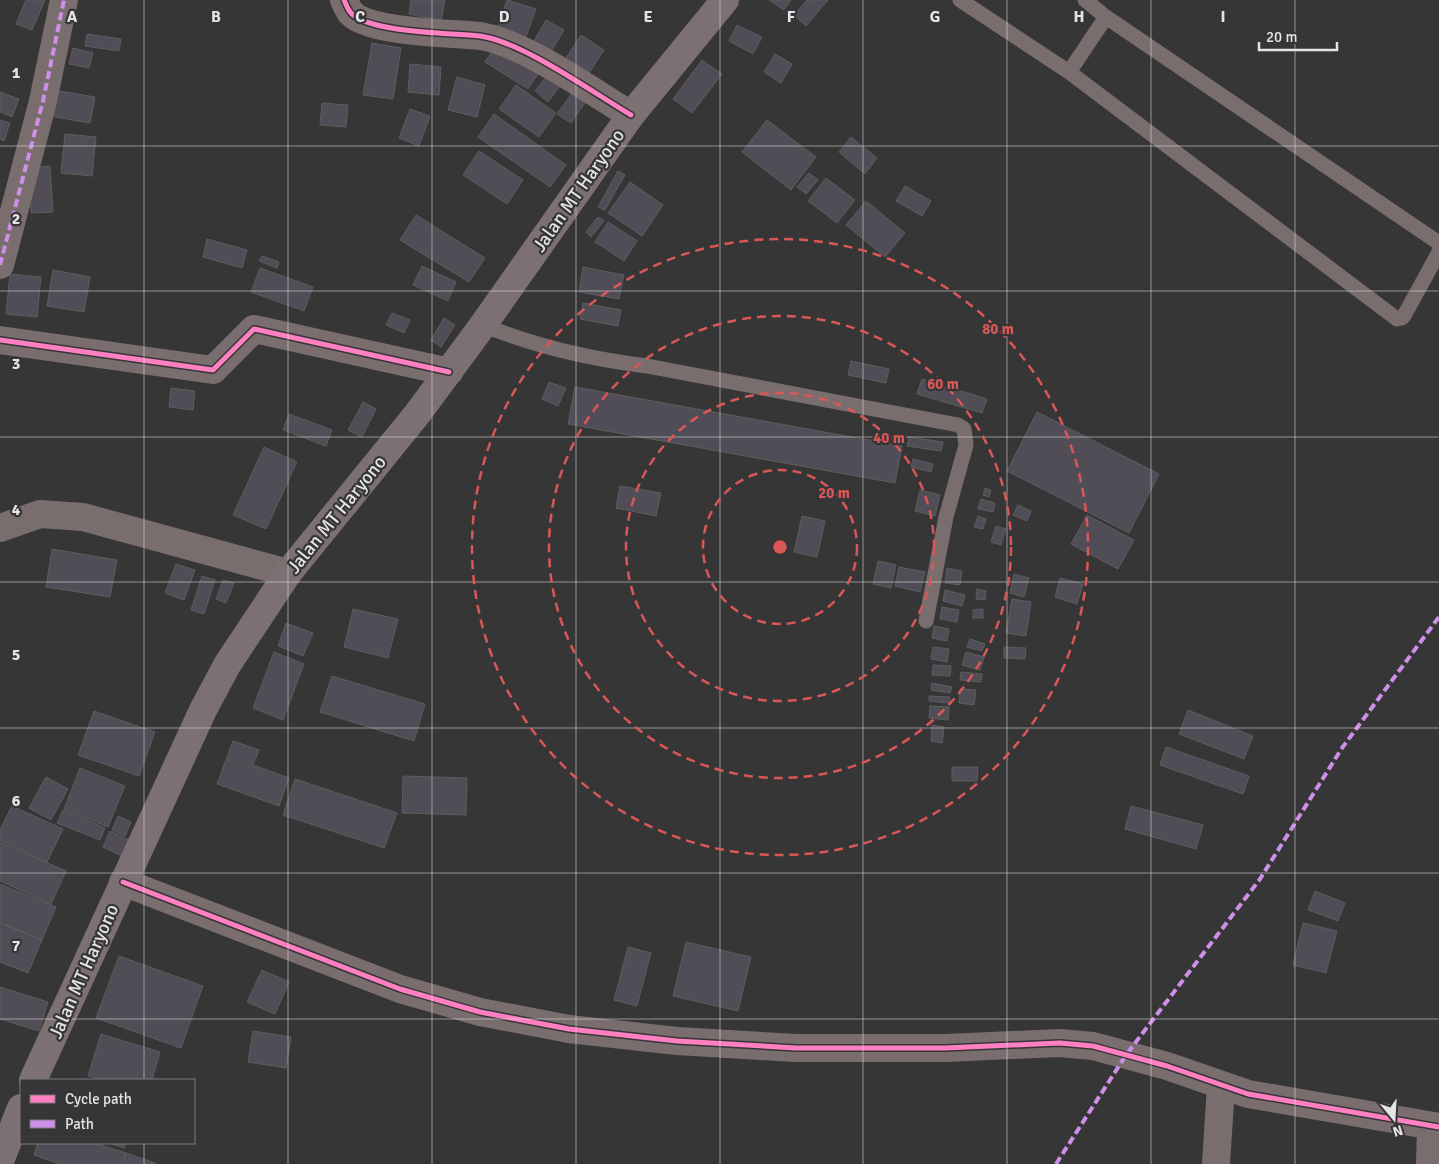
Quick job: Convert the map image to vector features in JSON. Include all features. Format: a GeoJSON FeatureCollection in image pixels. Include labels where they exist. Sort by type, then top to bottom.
{"type":"FeatureCollection","features":[{"type":"Feature","properties":{"kind":"main road","name":"Jalan MT Haryono"},"geometry":{"type":"LineString","coordinates":[[34,1079],[203,710],[228,665],[288,573],[378,464],[483,326],[631,115],[725,0]]}},
{"type":"Feature","properties":{"kind":"main road"},"geometry":{"type":"LineString","coordinates":[[0,1161],[20,1111]]}},
{"type":"Feature","properties":{"kind":"street"},"geometry":{"type":"LineString","coordinates":[[0,265],[43,101],[64,0]]}},
{"type":"Feature","properties":{"kind":"street"},"geometry":{"type":"LineString","coordinates":[[344,0],[351,14],[363,21],[442,35],[479,36],[498,40],[555,68],[631,115]]}},
{"type":"Feature","properties":{"kind":"street"},"geometry":{"type":"LineString","coordinates":[[0,340],[213,370],[254,329],[448,372]]}},
{"type":"Feature","properties":{"kind":"street"},"geometry":{"type":"LineString","coordinates":[[0,528],[40,514],[82,517],[288,573]]}},
{"type":"Feature","properties":{"kind":"street"},"geometry":{"type":"LineString","coordinates":[[123,882],[400,989],[480,1012],[569,1029],[677,1041],[796,1048],[945,1048],[1060,1042],[1093,1046],[1154,1062],[1248,1094],[1435,1127],[1430,1164]]}},
{"type":"Feature","properties":{"kind":"street"},"geometry":{"type":"LineString","coordinates":[[1216,1164],[1221,1086]]}},
{"type":"Feature","properties":{"kind":"lane"},"geometry":{"type":"LineString","coordinates":[[960,0],[1069,72],[1397,319],[1405,314],[1439,252]]}},
{"type":"Feature","properties":{"kind":"lane"},"geometry":{"type":"LineString","coordinates":[[1085,0],[1106,17],[1439,243]]}},
{"type":"Feature","properties":{"kind":"lane"},"geometry":{"type":"LineString","coordinates":[[1069,72],[1106,17]]}},
{"type":"Feature","properties":{"kind":"lane"},"geometry":{"type":"LineString","coordinates":[[483,326],[525,342],[598,360],[647,366],[958,425],[964,429],[966,445],[946,517],[926,621]]}},
{"type":"Feature","properties":{"kind":"building"},"geometry":{"type":"Polygon","coordinates":[[[26,0],[45,0],[32,30],[16,24],[26,0]]]}},
{"type":"Feature","properties":{"kind":"building"},"geometry":{"type":"Polygon","coordinates":[[[411,0],[445,0],[441,21],[409,14],[411,0]]]}},
{"type":"Feature","properties":{"kind":"building"},"geometry":{"type":"Polygon","coordinates":[[[507,0],[536,9],[524,42],[496,32],[507,0]]]}},
{"type":"Feature","properties":{"kind":"building"},"geometry":{"type":"Polygon","coordinates":[[[769,0],[791,0],[784,10],[769,0]]]}},
{"type":"Feature","properties":{"kind":"building"},"geometry":{"type":"Polygon","coordinates":[[[807,0],[828,0],[806,26],[794,15],[807,0]]]}},
{"type":"Feature","properties":{"kind":"building"},"geometry":{"type":"Polygon","coordinates":[[[546,20],[564,30],[547,58],[530,48],[546,20]]]}},
{"type":"Feature","properties":{"kind":"building"},"geometry":{"type":"Polygon","coordinates":[[[737,25],[762,37],[753,54],[729,41],[737,25]]]}},
{"type":"Feature","properties":{"kind":"building"},"geometry":{"type":"Polygon","coordinates":[[[87,34],[121,39],[119,51],[85,46],[87,34]]]}},
{"type":"Feature","properties":{"kind":"building"},"geometry":{"type":"Polygon","coordinates":[[[581,35],[604,50],[587,76],[564,61],[581,35]]]}},
{"type":"Feature","properties":{"kind":"building"},"geometry":{"type":"Polygon","coordinates":[[[372,43],[401,48],[393,99],[363,95],[372,43]]]}},
{"type":"Feature","properties":{"kind":"building"},"geometry":{"type":"Polygon","coordinates":[[[495,47],[538,74],[528,89],[485,62],[495,47]]]}},
{"type":"Feature","properties":{"kind":"building"},"geometry":{"type":"Polygon","coordinates":[[[73,48],[93,53],[89,68],[69,64],[73,48]]]}},
{"type":"Feature","properties":{"kind":"building"},"geometry":{"type":"Polygon","coordinates":[[[775,54],[792,64],[781,83],[764,72],[775,54]]]}},
{"type":"Feature","properties":{"kind":"building"},"geometry":{"type":"Polygon","coordinates":[[[702,60],[722,74],[692,113],[673,99],[702,60]]]}},
{"type":"Feature","properties":{"kind":"building"},"geometry":{"type":"Polygon","coordinates":[[[410,64],[441,67],[439,95],[408,92],[410,64]]]}},
{"type":"Feature","properties":{"kind":"building"},"geometry":{"type":"Polygon","coordinates":[[[550,72],[563,82],[548,102],[535,91],[550,72]]]}},
{"type":"Feature","properties":{"kind":"building"},"geometry":{"type":"Polygon","coordinates":[[[457,77],[485,85],[477,117],[448,110],[457,77]]]}},
{"type":"Feature","properties":{"kind":"building"},"geometry":{"type":"Polygon","coordinates":[[[516,85],[556,113],[539,137],[499,109],[516,85]]]}},
{"type":"Feature","properties":{"kind":"building"},"geometry":{"type":"Polygon","coordinates":[[[54,90],[95,97],[90,123],[50,116],[54,90]]]}},
{"type":"Feature","properties":{"kind":"building"},"geometry":{"type":"Polygon","coordinates":[[[0,92],[19,99],[12,117],[0,112],[0,92]]]}},
{"type":"Feature","properties":{"kind":"building"},"geometry":{"type":"Polygon","coordinates":[[[572,93],[585,103],[571,123],[557,114],[572,93]]]}},
{"type":"Feature","properties":{"kind":"building"},"geometry":{"type":"Polygon","coordinates":[[[322,103],[348,105],[346,127],[320,125],[322,103]]]}},
{"type":"Feature","properties":{"kind":"building"},"geometry":{"type":"Polygon","coordinates":[[[410,109],[430,116],[419,146],[399,138],[410,109]]]}},
{"type":"Feature","properties":{"kind":"building"},"geometry":{"type":"Polygon","coordinates":[[[494,114],[566,165],[550,187],[478,137],[494,114]]]}},
{"type":"Feature","properties":{"kind":"building"},"geometry":{"type":"Polygon","coordinates":[[[0,120],[10,123],[4,141],[0,139],[0,120]]]}},
{"type":"Feature","properties":{"kind":"building"},"geometry":{"type":"Polygon","coordinates":[[[767,120],[816,157],[791,190],[742,152],[767,120]]]}},
{"type":"Feature","properties":{"kind":"building"},"geometry":{"type":"Polygon","coordinates":[[[65,134],[96,137],[92,176],[61,173],[65,134]]]}},
{"type":"Feature","properties":{"kind":"building"},"geometry":{"type":"Polygon","coordinates":[[[851,137],[877,158],[865,174],[839,152],[851,137]]]}},
{"type":"Feature","properties":{"kind":"building"},"geometry":{"type":"Polygon","coordinates":[[[479,151],[523,180],[507,204],[463,175],[479,151]]]}},
{"type":"Feature","properties":{"kind":"building"},"geometry":{"type":"Polygon","coordinates":[[[50,166],[53,212],[31,213],[29,168],[50,166]]]}},
{"type":"Feature","properties":{"kind":"building"},"geometry":{"type":"Polygon","coordinates":[[[618,171],[625,175],[605,210],[598,207],[618,171]]]}},
{"type":"Feature","properties":{"kind":"building"},"geometry":{"type":"Polygon","coordinates":[[[809,173],[818,180],[806,194],[797,187],[809,173]]]}},
{"type":"Feature","properties":{"kind":"building"},"geometry":{"type":"Polygon","coordinates":[[[826,178],[855,200],[837,223],[808,201],[826,178]]]}},
{"type":"Feature","properties":{"kind":"building"},"geometry":{"type":"Polygon","coordinates":[[[630,182],[663,205],[642,236],[608,213],[630,182]]]}},
{"type":"Feature","properties":{"kind":"building"},"geometry":{"type":"Polygon","coordinates":[[[905,186],[931,201],[922,216],[896,201],[905,186]]]}},
{"type":"Feature","properties":{"kind":"building"},"geometry":{"type":"Polygon","coordinates":[[[866,201],[905,233],[885,257],[846,225],[866,201]]]}},
{"type":"Feature","properties":{"kind":"building"},"geometry":{"type":"Polygon","coordinates":[[[416,215],[485,258],[469,282],[400,240],[416,215]]]}},
{"type":"Feature","properties":{"kind":"building"},"geometry":{"type":"Polygon","coordinates":[[[598,217],[604,221],[591,237],[586,232],[598,217]]]}},
{"type":"Feature","properties":{"kind":"building"},"geometry":{"type":"Polygon","coordinates":[[[608,222],[637,241],[624,261],[595,242],[608,222]]]}},
{"type":"Feature","properties":{"kind":"building"},"geometry":{"type":"Polygon","coordinates":[[[207,239],[247,250],[242,268],[203,257],[207,239]]]}},
{"type":"Feature","properties":{"kind":"building"},"geometry":{"type":"Polygon","coordinates":[[[262,256],[279,262],[277,268],[259,261],[262,256]]]}},
{"type":"Feature","properties":{"kind":"building"},"geometry":{"type":"Polygon","coordinates":[[[422,266],[456,282],[448,301],[413,285],[422,266]]]}},
{"type":"Feature","properties":{"kind":"building"},"geometry":{"type":"Polygon","coordinates":[[[583,267],[624,275],[619,299],[579,292],[583,267]]]}},
{"type":"Feature","properties":{"kind":"building"},"geometry":{"type":"Polygon","coordinates":[[[260,268],[313,287],[304,311],[251,292],[260,268]]]}},
{"type":"Feature","properties":{"kind":"building"},"geometry":{"type":"Polygon","coordinates":[[[53,270],[90,277],[84,312],[47,306],[53,270]]]}},
{"type":"Feature","properties":{"kind":"building"},"geometry":{"type":"Polygon","coordinates":[[[10,274],[41,277],[37,317],[6,314],[10,274]]]}},
{"type":"Feature","properties":{"kind":"building"},"geometry":{"type":"Polygon","coordinates":[[[583,303],[621,310],[618,326],[580,319],[583,303]]]}},
{"type":"Feature","properties":{"kind":"building"},"geometry":{"type":"Polygon","coordinates":[[[392,313],[410,320],[404,333],[386,325],[392,313]]]}},
{"type":"Feature","properties":{"kind":"building"},"geometry":{"type":"Polygon","coordinates":[[[444,318],[455,325],[441,347],[431,340],[444,318]]]}},
{"type":"Feature","properties":{"kind":"building"},"geometry":{"type":"Polygon","coordinates":[[[851,361],[889,369],[886,383],[848,375],[851,361]]]}},
{"type":"Feature","properties":{"kind":"building"},"geometry":{"type":"Polygon","coordinates":[[[922,379],[987,399],[982,413],[917,394],[922,379]]]}},
{"type":"Feature","properties":{"kind":"building"},"geometry":{"type":"Polygon","coordinates":[[[549,382],[566,388],[558,406],[542,399],[549,382]]]}},
{"type":"Feature","properties":{"kind":"building"},"geometry":{"type":"Polygon","coordinates":[[[575,387],[902,446],[895,483],[568,424],[575,387]]]}},
{"type":"Feature","properties":{"kind":"building"},"geometry":{"type":"Polygon","coordinates":[[[171,388],[195,391],[193,410],[169,407],[171,388]]]}},
{"type":"Feature","properties":{"kind":"building"},"geometry":{"type":"Polygon","coordinates":[[[363,402],[376,409],[362,437],[348,430],[363,402]]]}},
{"type":"Feature","properties":{"kind":"building"},"geometry":{"type":"Polygon","coordinates":[[[1037,412],[1159,474],[1129,533],[1007,471],[1037,412]]]}},
{"type":"Feature","properties":{"kind":"building"},"geometry":{"type":"Polygon","coordinates":[[[289,414],[332,430],[326,446],[283,430],[289,414]]]}},
{"type":"Feature","properties":{"kind":"building"},"geometry":{"type":"Polygon","coordinates":[[[909,437],[943,442],[941,451],[907,446],[909,437]]]}},
{"type":"Feature","properties":{"kind":"building"},"geometry":{"type":"Polygon","coordinates":[[[264,447],[297,462],[266,529],[233,515],[264,447]]]}},
{"type":"Feature","properties":{"kind":"building"},"geometry":{"type":"Polygon","coordinates":[[[913,459],[933,464],[931,472],[911,467],[913,459]]]}},
{"type":"Feature","properties":{"kind":"building"},"geometry":{"type":"Polygon","coordinates":[[[620,486],[661,493],[656,516],[616,508],[620,486]]]}},
{"type":"Feature","properties":{"kind":"building"},"geometry":{"type":"Polygon","coordinates":[[[985,488],[991,490],[989,497],[983,495],[985,488]]]}},
{"type":"Feature","properties":{"kind":"building"},"geometry":{"type":"Polygon","coordinates":[[[920,490],[940,495],[935,516],[915,511],[920,490]]]}},
{"type":"Feature","properties":{"kind":"building"},"geometry":{"type":"Polygon","coordinates":[[[981,499],[995,503],[993,512],[978,509],[981,499]]]}},
{"type":"Feature","properties":{"kind":"building"},"geometry":{"type":"Polygon","coordinates":[[[1018,505],[1031,511],[1027,521],[1013,515],[1018,505]]]}},
{"type":"Feature","properties":{"kind":"building"},"geometry":{"type":"Polygon","coordinates":[[[1087,515],[1134,540],[1118,569],[1071,544],[1087,515]]]}},
{"type":"Feature","properties":{"kind":"building"},"geometry":{"type":"Polygon","coordinates":[[[802,516],[825,521],[817,557],[794,552],[802,516]]]}},
{"type":"Feature","properties":{"kind":"building"},"geometry":{"type":"Polygon","coordinates":[[[978,516],[986,519],[983,529],[974,527],[978,516]]]}},
{"type":"Feature","properties":{"kind":"building"},"geometry":{"type":"Polygon","coordinates":[[[996,526],[1006,529],[1001,545],[991,542],[996,526]]]}},
{"type":"Feature","properties":{"kind":"building"},"geometry":{"type":"Polygon","coordinates":[[[52,549],[117,560],[110,597],[46,587],[52,549]]]}},
{"type":"Feature","properties":{"kind":"building"},"geometry":{"type":"Polygon","coordinates":[[[878,561],[896,565],[891,588],[873,584],[878,561]]]}},
{"type":"Feature","properties":{"kind":"building"},"geometry":{"type":"Polygon","coordinates":[[[176,564],[195,570],[184,600],[165,593],[176,564]]]}},
{"type":"Feature","properties":{"kind":"building"},"geometry":{"type":"Polygon","coordinates":[[[899,567],[925,572],[920,592],[895,586],[899,567]]]}},
{"type":"Feature","properties":{"kind":"building"},"geometry":{"type":"Polygon","coordinates":[[[947,568],[962,571],[960,585],[945,583],[947,568]]]}},
{"type":"Feature","properties":{"kind":"building"},"geometry":{"type":"Polygon","coordinates":[[[1014,574],[1029,578],[1024,597],[1010,593],[1014,574]]]}},
{"type":"Feature","properties":{"kind":"building"},"geometry":{"type":"Polygon","coordinates":[[[202,576],[215,580],[204,614],[191,610],[202,576]]]}},
{"type":"Feature","properties":{"kind":"building"},"geometry":{"type":"Polygon","coordinates":[[[1060,578],[1083,584],[1077,604],[1055,597],[1060,578]]]}},
{"type":"Feature","properties":{"kind":"building"},"geometry":{"type":"Polygon","coordinates":[[[223,580],[234,583],[226,603],[216,599],[223,580]]]}},
{"type":"Feature","properties":{"kind":"building"},"geometry":{"type":"Polygon","coordinates":[[[977,589],[986,591],[985,600],[976,599],[977,589]]]}},
{"type":"Feature","properties":{"kind":"building"},"geometry":{"type":"Polygon","coordinates":[[[945,590],[965,595],[962,606],[943,601],[945,590]]]}},
{"type":"Feature","properties":{"kind":"building"},"geometry":{"type":"Polygon","coordinates":[[[1012,599],[1031,602],[1026,636],[1006,633],[1012,599]]]}},
{"type":"Feature","properties":{"kind":"building"},"geometry":{"type":"Polygon","coordinates":[[[942,607],[959,610],[957,622],[940,619],[942,607]]]}},
{"type":"Feature","properties":{"kind":"building"},"geometry":{"type":"Polygon","coordinates":[[[353,609],[398,619],[388,658],[344,647],[353,609]]]}},
{"type":"Feature","properties":{"kind":"building"},"geometry":{"type":"Polygon","coordinates":[[[983,609],[983,618],[973,618],[973,610],[983,609]]]}},
{"type":"Feature","properties":{"kind":"building"},"geometry":{"type":"Polygon","coordinates":[[[286,623],[313,633],[303,656],[278,646],[286,623]]]}},
{"type":"Feature","properties":{"kind":"building"},"geometry":{"type":"Polygon","coordinates":[[[934,626],[949,629],[947,641],[932,638],[934,626]]]}},
{"type":"Feature","properties":{"kind":"building"},"geometry":{"type":"Polygon","coordinates":[[[970,639],[985,644],[982,651],[967,647],[970,639]]]}},
{"type":"Feature","properties":{"kind":"building"},"geometry":{"type":"Polygon","coordinates":[[[933,647],[949,649],[947,662],[931,659],[933,647]]]}},
{"type":"Feature","properties":{"kind":"building"},"geometry":{"type":"Polygon","coordinates":[[[1004,647],[1026,648],[1025,659],[1004,658],[1004,647]]]}},
{"type":"Feature","properties":{"kind":"building"},"geometry":{"type":"Polygon","coordinates":[[[274,652],[304,664],[283,720],[253,708],[274,652]]]}},
{"type":"Feature","properties":{"kind":"building"},"geometry":{"type":"Polygon","coordinates":[[[966,652],[984,657],[980,670],[962,665],[966,652]]]}},
{"type":"Feature","properties":{"kind":"building"},"geometry":{"type":"Polygon","coordinates":[[[933,665],[951,666],[950,676],[932,675],[933,665]]]}},
{"type":"Feature","properties":{"kind":"building"},"geometry":{"type":"Polygon","coordinates":[[[961,672],[982,674],[981,682],[960,680],[961,672]]]}},
{"type":"Feature","properties":{"kind":"building"},"geometry":{"type":"Polygon","coordinates":[[[332,676],[425,704],[414,741],[320,712],[332,676]]]}},
{"type":"Feature","properties":{"kind":"building"},"geometry":{"type":"Polygon","coordinates":[[[932,683],[952,687],[950,693],[931,690],[932,683]]]}},
{"type":"Feature","properties":{"kind":"building"},"geometry":{"type":"Polygon","coordinates":[[[960,689],[976,690],[974,705],[959,703],[960,689]]]}},
{"type":"Feature","properties":{"kind":"building"},"geometry":{"type":"Polygon","coordinates":[[[929,696],[950,697],[949,703],[929,701],[929,696]]]}},
{"type":"Feature","properties":{"kind":"building"},"geometry":{"type":"Polygon","coordinates":[[[930,706],[949,707],[948,720],[929,718],[930,706]]]}},
{"type":"Feature","properties":{"kind":"building"},"geometry":{"type":"Polygon","coordinates":[[[1188,710],[1253,736],[1244,759],[1179,734],[1188,710]]]}},
{"type":"Feature","properties":{"kind":"building"},"geometry":{"type":"Polygon","coordinates":[[[94,711],[155,732],[139,776],[78,755],[94,711]]]}},
{"type":"Feature","properties":{"kind":"building"},"geometry":{"type":"Polygon","coordinates":[[[932,725],[944,727],[942,743],[931,741],[932,725]]]}},
{"type":"Feature","properties":{"kind":"building"},"geometry":{"type":"Polygon","coordinates":[[[233,741],[259,750],[253,765],[289,778],[279,806],[217,784],[233,741]]]}},
{"type":"Feature","properties":{"kind":"building"},"geometry":{"type":"Polygon","coordinates":[[[1166,747],[1249,776],[1243,794],[1160,765],[1166,747]]]}},
{"type":"Feature","properties":{"kind":"building"},"geometry":{"type":"Polygon","coordinates":[[[952,767],[978,767],[977,781],[952,781],[952,767]]]}},
{"type":"Feature","properties":{"kind":"building"},"geometry":{"type":"Polygon","coordinates":[[[80,768],[125,786],[108,827],[64,809],[80,768]]]}},
{"type":"Feature","properties":{"kind":"building"},"geometry":{"type":"Polygon","coordinates":[[[403,776],[467,778],[466,815],[402,813],[403,776]]]}},
{"type":"Feature","properties":{"kind":"building"},"geometry":{"type":"Polygon","coordinates":[[[46,777],[68,789],[51,820],[29,808],[46,777]]]}},
{"type":"Feature","properties":{"kind":"building"},"geometry":{"type":"Polygon","coordinates":[[[295,779],[397,813],[384,848],[283,815],[295,779]]]}},
{"type":"Feature","properties":{"kind":"building"},"geometry":{"type":"Polygon","coordinates":[[[12,806],[63,829],[47,862],[0,840],[0,830],[12,806]]]}},
{"type":"Feature","properties":{"kind":"building"},"geometry":{"type":"Polygon","coordinates":[[[1131,806],[1203,825],[1196,849],[1125,829],[1131,806]]]}},
{"type":"Feature","properties":{"kind":"building"},"geometry":{"type":"Polygon","coordinates":[[[63,810],[105,828],[100,840],[57,823],[63,810]]]}},
{"type":"Feature","properties":{"kind":"building"},"geometry":{"type":"Polygon","coordinates":[[[118,816],[131,822],[125,836],[112,830],[118,816]]]}},
{"type":"Feature","properties":{"kind":"building"},"geometry":{"type":"Polygon","coordinates":[[[110,831],[129,840],[122,856],[103,847],[110,831]]]}},
{"type":"Feature","properties":{"kind":"building"},"geometry":{"type":"Polygon","coordinates":[[[0,842],[66,871],[51,904],[0,881],[0,842]]]}},
{"type":"Feature","properties":{"kind":"building"},"geometry":{"type":"Polygon","coordinates":[[[0,884],[56,907],[42,940],[0,923],[0,884]]]}},
{"type":"Feature","properties":{"kind":"building"},"geometry":{"type":"Polygon","coordinates":[[[1315,891],[1345,903],[1338,921],[1308,910],[1315,891]]]}},
{"type":"Feature","properties":{"kind":"building"},"geometry":{"type":"Polygon","coordinates":[[[0,923],[42,940],[28,973],[0,962],[0,923]]]}},
{"type":"Feature","properties":{"kind":"building"},"geometry":{"type":"Polygon","coordinates":[[[1303,923],[1337,931],[1326,973],[1293,965],[1303,923]]]}},
{"type":"Feature","properties":{"kind":"building"},"geometry":{"type":"Polygon","coordinates":[[[686,942],[751,957],[738,1011],[673,996],[686,942]]]}},
{"type":"Feature","properties":{"kind":"building"},"geometry":{"type":"Polygon","coordinates":[[[628,947],[651,953],[637,1006],[614,1000],[628,947]]]}},
{"type":"Feature","properties":{"kind":"building"},"geometry":{"type":"Polygon","coordinates":[[[119,956],[203,986],[181,1048],[96,1018],[119,956]]]}},
{"type":"Feature","properties":{"kind":"building"},"geometry":{"type":"Polygon","coordinates":[[[262,970],[289,982],[275,1014],[247,1002],[262,970]]]}},
{"type":"Feature","properties":{"kind":"building"},"geometry":{"type":"Polygon","coordinates":[[[0,987],[48,1002],[39,1031],[0,1019],[0,987]]]}},
{"type":"Feature","properties":{"kind":"building"},"geometry":{"type":"Polygon","coordinates":[[[253,1031],[291,1037],[286,1068],[248,1062],[253,1031]]]}},
{"type":"Feature","properties":{"kind":"building"},"geometry":{"type":"Polygon","coordinates":[[[101,1034],[160,1052],[152,1079],[99,1079],[88,1076],[101,1034]]]}},
{"type":"Feature","properties":{"kind":"building"},"geometry":{"type":"Polygon","coordinates":[[[38,1144],[97,1144],[126,1153],[122,1164],[60,1164],[34,1155],[38,1144]]]}},
{"type":"Feature","properties":{"kind":"building"},"geometry":{"type":"Polygon","coordinates":[[[113,1144],[126,1144],[124,1148],[113,1144]]]}},
{"type":"Feature","properties":{"kind":"building"},"geometry":{"type":"Polygon","coordinates":[[[126,1153],[155,1163],[155,1164],[122,1164],[126,1153]]]}},
{"type":"Feature","properties":{"kind":"marked path"},"geometry":{"type":"LineString","coordinates":[[0,265],[43,101],[64,0]]}},
{"type":"Feature","properties":{"kind":"marked path"},"geometry":{"type":"LineString","coordinates":[[1056,1164],[1126,1055],[1260,879],[1342,748],[1439,617]]}},
{"type":"Feature","properties":{"kind":"cycle path"},"geometry":{"type":"LineString","coordinates":[[344,0],[351,13],[361,20],[375,25],[412,31],[480,36],[497,40],[557,69],[631,115]]}},
{"type":"Feature","properties":{"kind":"cycle path"},"geometry":{"type":"LineString","coordinates":[[0,340],[213,370],[254,329],[449,372]]}},
{"type":"Feature","properties":{"kind":"cycle path"},"geometry":{"type":"LineString","coordinates":[[123,882],[400,989],[480,1012],[569,1029],[677,1041],[796,1048],[945,1048],[1060,1043],[1093,1046],[1167,1066],[1248,1094],[1439,1127]]}}]}
